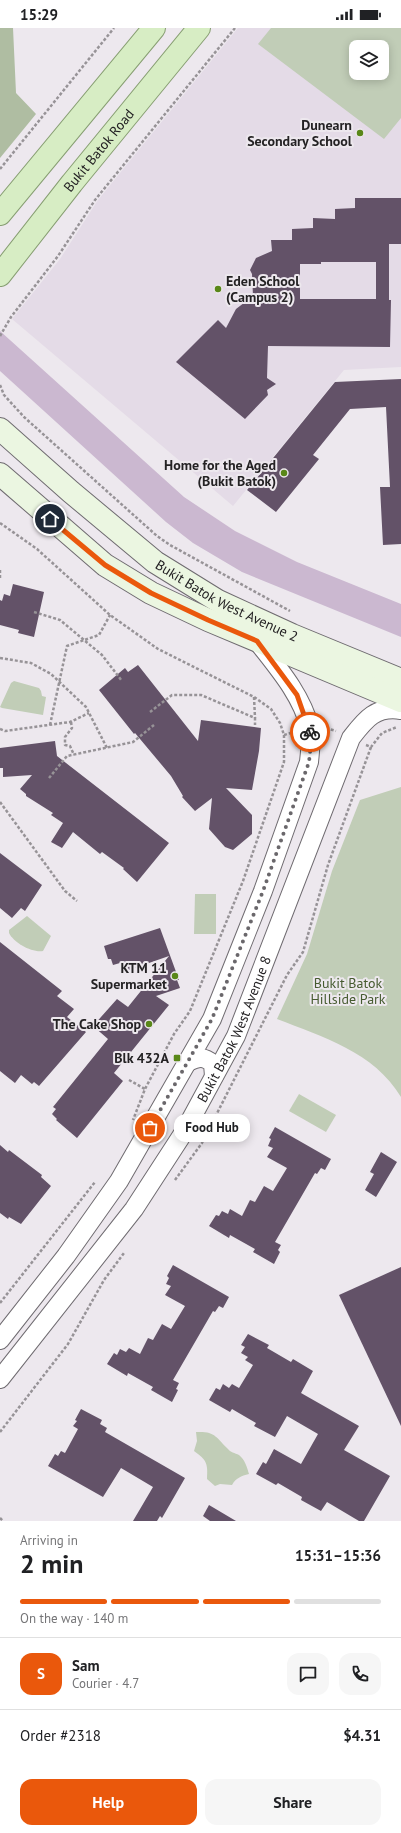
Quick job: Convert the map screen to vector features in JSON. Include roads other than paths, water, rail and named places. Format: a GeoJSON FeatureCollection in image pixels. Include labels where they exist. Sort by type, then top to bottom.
{"type":"FeatureCollection","features":[{"type":"Feature","properties":{"kind":"main road"},"geometry":{"type":"LineString","coordinates":[[0,214],[154,28]]}},
{"type":"Feature","properties":{"kind":"main road","name":"Bukit Batok Road"},"geometry":{"type":"LineString","coordinates":[[0,275],[72,183],[199,28]]}},
{"type":"Feature","properties":{"kind":"main road","name":"Bukit Batok West Avenue 2"},"geometry":{"type":"LineString","coordinates":[[0,429],[71,492],[155,562],[218,601],[292,635],[401,680]]}},
{"type":"Feature","properties":{"kind":"main road","name":"Bukit Batok West Avenue 2"},"geometry":{"type":"LineString","coordinates":[[0,474],[105,565],[151,593],[208,620],[401,701]]}},
{"type":"Feature","properties":{"kind":"main road","name":"Bukit Batok West Avenue 2"},"geometry":{"type":"LineString","coordinates":[[40,510],[38,499],[46,486],[58,486],[71,492]]}},
{"type":"Feature","properties":{"kind":"street","name":"Bukit Batok West Avenue 8"},"geometry":{"type":"LineString","coordinates":[[0,1340],[66,1256],[119,1181],[212,1019],[263,891],[309,762],[311,743],[310,728],[297,695],[257,641]]}},
{"type":"Feature","properties":{"kind":"street","name":"Bukit Batok West Avenue 8"},"geometry":{"type":"LineString","coordinates":[[0,1379],[134,1209],[184,1132],[236,1036],[351,738],[368,717],[390,708],[401,710]]}},
{"type":"Feature","properties":{"kind":"street"},"geometry":{"type":"LineString","coordinates":[[188,1062],[198,1057],[207,1059],[213,1064],[214,1076]]}},
{"type":"Feature","properties":{"kind":"place","name":"Dunearn Secondary School"},"geometry":{"type":"Point","coordinates":[360,133]}},
{"type":"Feature","properties":{"kind":"place","name":"Eden School (Campus 2)"},"geometry":{"type":"Point","coordinates":[218,289]}},
{"type":"Feature","properties":{"kind":"place","name":"Home for the Aged (Bukit Batok)"},"geometry":{"type":"Point","coordinates":[284,473]}},
{"type":"Feature","properties":{"kind":"place","name":"KTM 11 Supermarket"},"geometry":{"type":"Point","coordinates":[175,976]}},
{"type":"Feature","properties":{"kind":"place","name":"The Cake Shop"},"geometry":{"type":"Point","coordinates":[149,1024]}},
{"type":"Feature","properties":{"kind":"place","name":"Blk 432A"},"geometry":{"type":"Point","coordinates":[177,1058]}},
{"type":"Feature","properties":{"kind":"place","name":"Food Hub"},"geometry":{"type":"Point","coordinates":[150,1128]}},
{"type":"Feature","properties":{"kind":"park label","name":"Bukit Batok Hillside Park"},"geometry":{"type":"Point","coordinates":[348,992]}}]}
